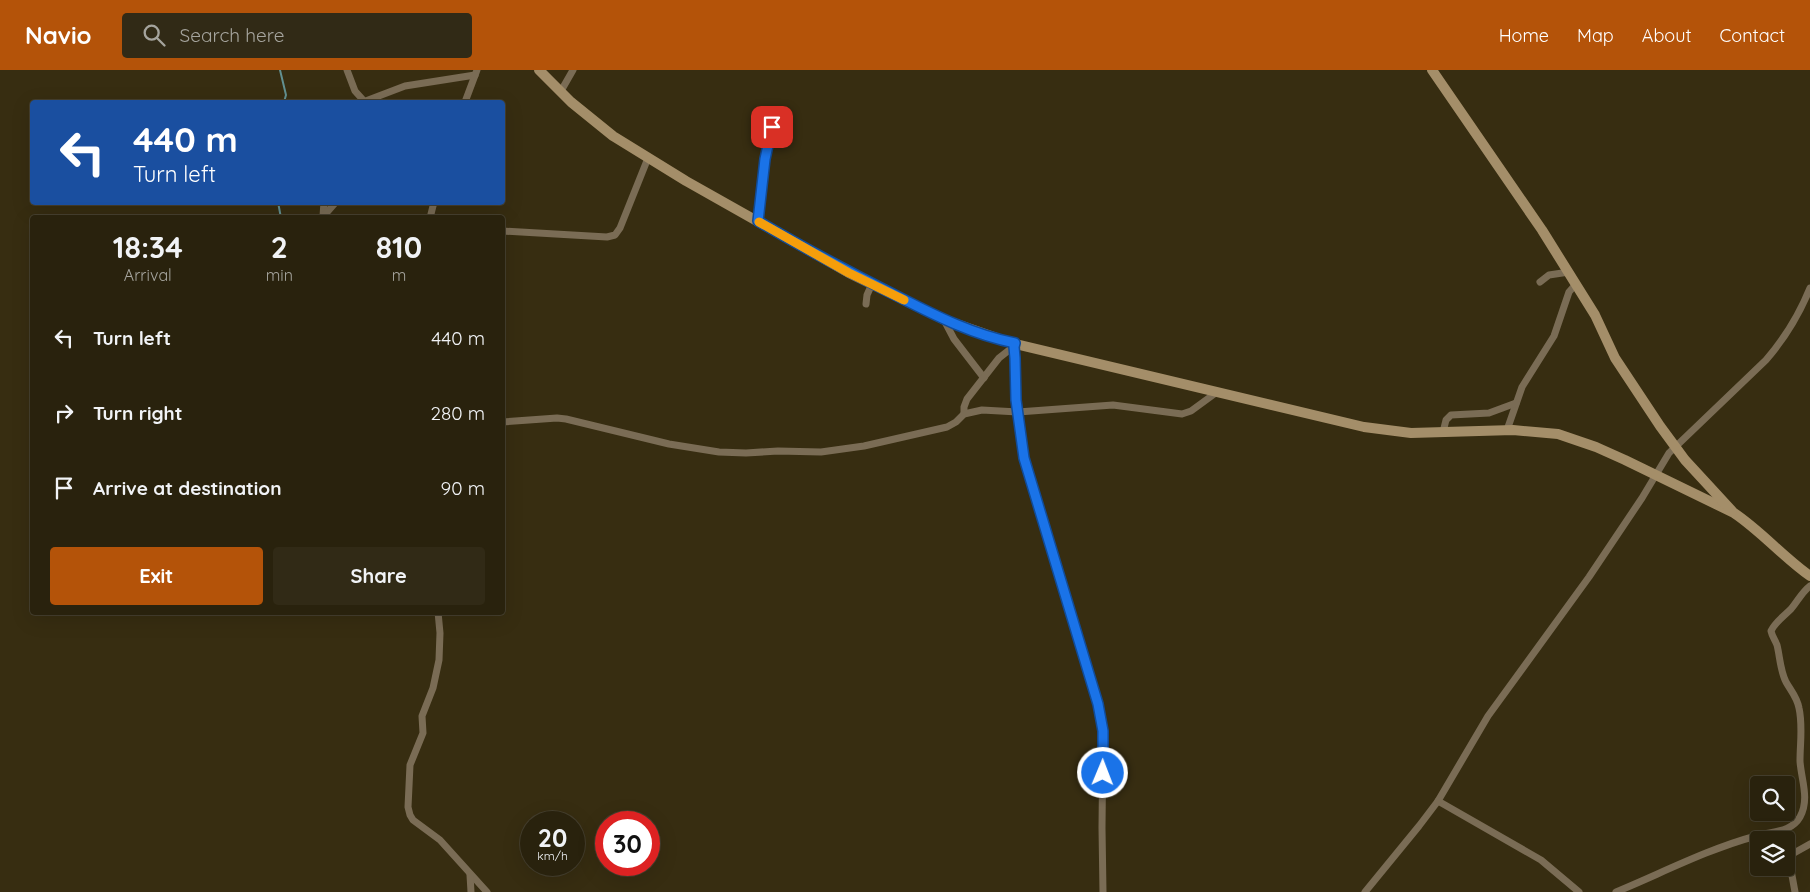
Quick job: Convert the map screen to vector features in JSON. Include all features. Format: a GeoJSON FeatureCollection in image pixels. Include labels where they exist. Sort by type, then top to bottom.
{"type":"FeatureCollection","features":[{"type":"Feature","properties":{"kind":"street"},"geometry":{"type":"LineString","coordinates":[[347,70],[355,91],[362,100]]}},
{"type":"Feature","properties":{"kind":"street"},"geometry":{"type":"LineString","coordinates":[[540,70],[571,102],[613,136],[648,158],[849,273],[944,320],[1014,345],[1364,427],[1396,432],[1507,430],[1558,434],[1596,447],[1734,514],[1747,522],[1792,563],[1810,576]]}},
{"type":"Feature","properties":{"kind":"street"},"geometry":{"type":"LineString","coordinates":[[561,91],[573,70]]}},
{"type":"Feature","properties":{"kind":"street"},"geometry":{"type":"LineString","coordinates":[[1432,70],[1513,186],[1569,272],[1595,315],[1615,358],[1674,447],[1734,514]]}},
{"type":"Feature","properties":{"kind":"street"},"geometry":{"type":"LineString","coordinates":[[369,100],[405,86],[476,73]]}},
{"type":"Feature","properties":{"kind":"street"},"geometry":{"type":"LineString","coordinates":[[466,100],[476,73]]}},
{"type":"Feature","properties":{"kind":"street"},"geometry":{"type":"LineString","coordinates":[[758,221],[765,159],[774,116]]}},
{"type":"Feature","properties":{"kind":"street"},"geometry":{"type":"LineString","coordinates":[[505,231],[607,237],[615,234],[620,228],[648,158]]}},
{"type":"Feature","properties":{"kind":"street"},"geometry":{"type":"LineString","coordinates":[[324,215],[333,205]]}},
{"type":"Feature","properties":{"kind":"street"},"geometry":{"type":"LineString","coordinates":[[1540,282],[1549,275],[1569,272]]}},
{"type":"Feature","properties":{"kind":"street"},"geometry":{"type":"LineString","coordinates":[[866,304],[867,295],[872,284]]}},
{"type":"Feature","properties":{"kind":"street"},"geometry":{"type":"LineString","coordinates":[[1507,430],[1522,387],[1554,336],[1569,292],[1576,284]]}},
{"type":"Feature","properties":{"kind":"street"},"geometry":{"type":"LineString","coordinates":[[1365,892],[1420,826],[1438,801],[1488,716],[1589,577],[1674,447],[1777,348],[1796,318],[1810,288]]}},
{"type":"Feature","properties":{"kind":"street"},"geometry":{"type":"LineString","coordinates":[[944,320],[954,339],[984,378]]}},
{"type":"Feature","properties":{"kind":"street"},"geometry":{"type":"LineString","coordinates":[[964,414],[967,399],[1000,358],[1014,345]]}},
{"type":"Feature","properties":{"kind":"street"},"geometry":{"type":"LineString","coordinates":[[1014,345],[1016,400],[1024,458],[1088,668],[1103,731],[1102,828],[1104,892]]}},
{"type":"Feature","properties":{"kind":"street"},"geometry":{"type":"LineString","coordinates":[[505,422],[557,418],[598,426],[652,441],[719,452],[778,451],[811,453],[864,446],[947,427],[964,414],[982,410],[1018,412],[1113,405],[1182,414],[1191,411],[1217,392]]}},
{"type":"Feature","properties":{"kind":"street"},"geometry":{"type":"LineString","coordinates":[[1443,432],[1446,420],[1451,415],[1489,413],[1516,403]]}},
{"type":"Feature","properties":{"kind":"street"},"geometry":{"type":"LineString","coordinates":[[1616,892],[1734,842],[1788,829],[1801,815],[1807,782],[1800,764],[1801,730],[1798,704],[1795,695],[1784,678],[1772,631],[1775,624],[1793,607],[1798,596],[1810,586]]}},
{"type":"Feature","properties":{"kind":"street"},"geometry":{"type":"LineString","coordinates":[[438,615],[439,660],[433,688],[422,716],[423,733],[410,765],[408,807],[413,820],[440,840],[487,892]]}},
{"type":"Feature","properties":{"kind":"street"},"geometry":{"type":"LineString","coordinates":[[1438,801],[1541,860],[1579,892]]}},
{"type":"Feature","properties":{"kind":"street"},"geometry":{"type":"LineString","coordinates":[[1795,892],[1789,859],[1792,855],[1810,844]]}},
{"type":"Feature","properties":{"kind":"street"},"geometry":{"type":"LineString","coordinates":[[470,875],[471,892]]}},
{"type":"Feature","properties":{"kind":"waterway"},"geometry":{"type":"LineString","coordinates":[[280,70],[286,95],[285,100]]}},
{"type":"Feature","properties":{"kind":"waterway"},"geometry":{"type":"LineString","coordinates":[[279,205],[280,215]]}},
{"type":"Feature","properties":{"kind":"slow traffic"},"geometry":{"type":"LineString","coordinates":[[759,222],[849,273],[904,300]]}},
{"type":"Feature","properties":{"kind":"route"},"geometry":{"type":"LineString","coordinates":[[772,127],[765,159],[758,221],[849,273],[945,320],[967,329],[1015,343],[1015,388],[1024,458],[1064,586],[1076,632],[1087,662],[1098,704],[1103,731],[1103,773]]}}]}
